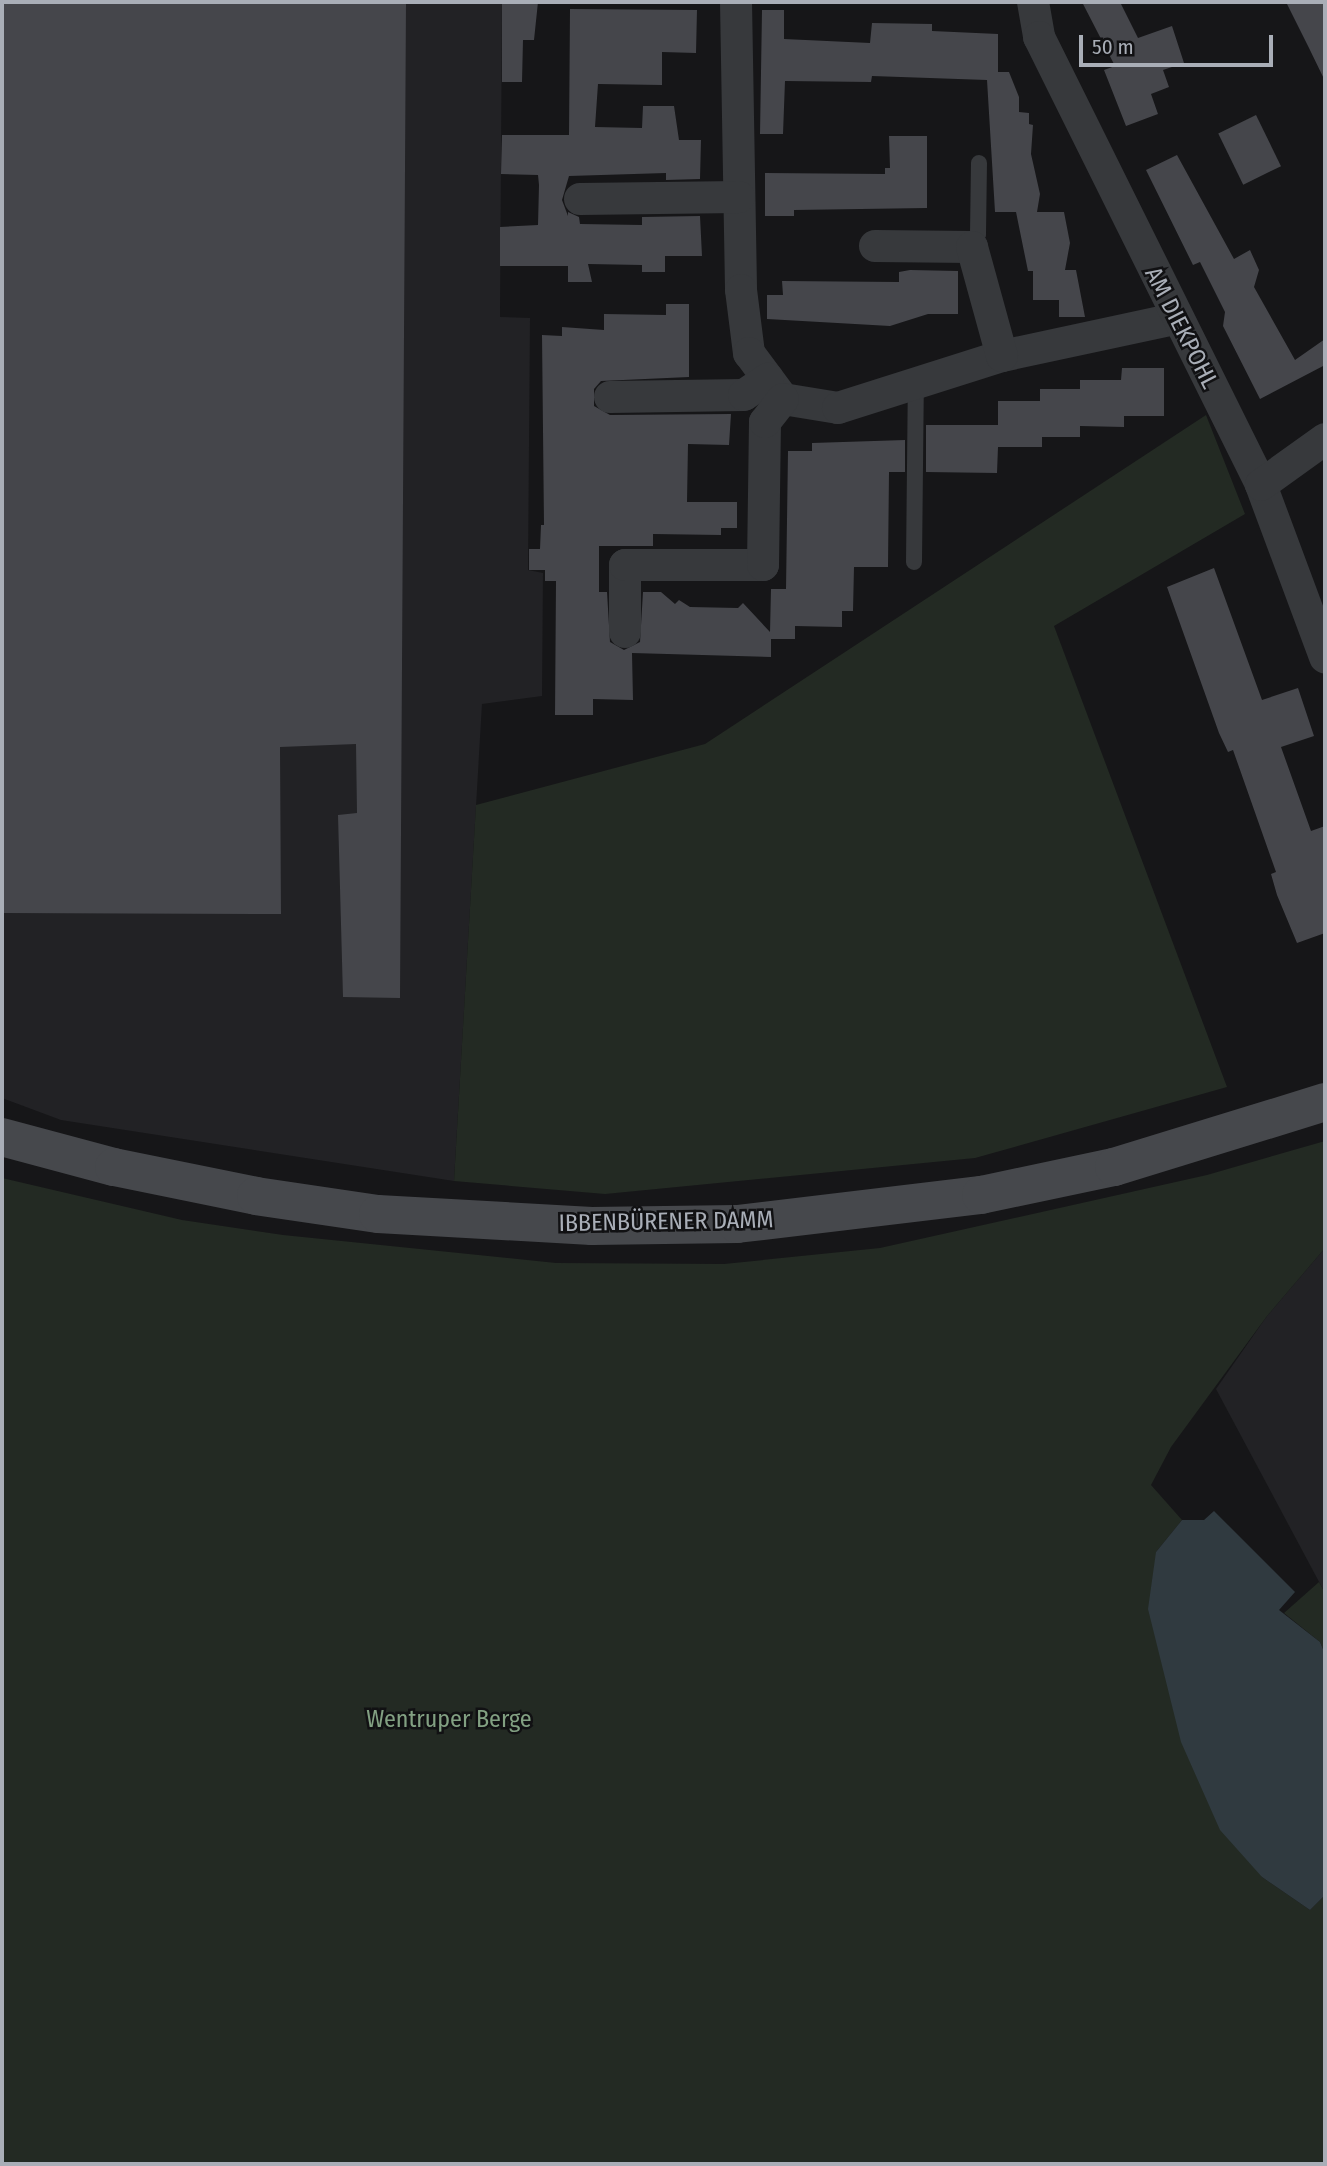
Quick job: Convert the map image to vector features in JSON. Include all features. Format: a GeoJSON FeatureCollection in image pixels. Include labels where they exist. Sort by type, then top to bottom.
{"type":"FeatureCollection","features":[{"type":"Feature","properties":{"kind":"main road","name":"IBBENBÜRENER DAMM"},"geometry":{"type":"LineString","coordinates":[[2,1137],[204,1186],[378,1214],[565,1226],[737,1224],[856,1213],[1021,1186],[1114,1167],[1325,1102]]}},
{"type":"Feature","properties":{"kind":"street"},"geometry":{"type":"LineString","coordinates":[[736,2],[741,290],[749,353],[776,389]]}},
{"type":"Feature","properties":{"kind":"street","name":"AM DIEKPOHL"},"geometry":{"type":"LineString","coordinates":[[1033,2],[1039,37],[1175,319],[1261,485],[1325,657]]}},
{"type":"Feature","properties":{"kind":"street"},"geometry":{"type":"LineString","coordinates":[[580,199],[739,197]]}},
{"type":"Feature","properties":{"kind":"street"},"geometry":{"type":"LineString","coordinates":[[875,246],[972,247],[1002,356]]}},
{"type":"Feature","properties":{"kind":"street"},"geometry":{"type":"LineString","coordinates":[[610,397],[744,395],[776,389],[838,408],[1002,356],[1175,319]]}},
{"type":"Feature","properties":{"kind":"street"},"geometry":{"type":"LineString","coordinates":[[625,632],[625,565],[762,565],[765,422],[776,389]]}},
{"type":"Feature","properties":{"kind":"street"},"geometry":{"type":"LineString","coordinates":[[1261,485],[1325,439]]}},
{"type":"Feature","properties":{"kind":"lane"},"geometry":{"type":"LineString","coordinates":[[972,247],[978,234],[979,163]]}},
{"type":"Feature","properties":{"kind":"lane"},"geometry":{"type":"LineString","coordinates":[[914,562],[916,384]]}},
{"type":"Feature","properties":{"kind":"shaded area"},"geometry":{"type":"Polygon","coordinates":[[[2,2],[502,2],[500,317],[530,318],[528,570],[543,573],[542,696],[482,704],[454,1181],[61,1120],[2,1098],[2,2]]]}},
{"type":"Feature","properties":{"kind":"shaded area"},"geometry":{"type":"Polygon","coordinates":[[[1325,1248],[1325,1593],[1216,1389],[1267,1316],[1325,1248]]]}},
{"type":"Feature","properties":{"kind":"shaded area"},"geometry":{"type":"Polygon","coordinates":[[[1214,1511],[1295,1592],[1279,1610],[1320,1642],[1325,1654],[1325,1895],[1310,1910],[1262,1877],[1220,1830],[1181,1742],[1148,1609],[1156,1552],[1182,1520],[1204,1520],[1214,1511]]]}},
{"type":"Feature","properties":{"kind":"green space"},"geometry":{"type":"Polygon","coordinates":[[[1206,415],[1245,514],[1054,626],[1227,1087],[975,1158],[605,1194],[454,1181],[476,805],[705,744],[1206,415]]]}},
{"type":"Feature","properties":{"kind":"green space","name":"Wentruper Berge"},"geometry":{"type":"Polygon","coordinates":[[[1325,1141],[1325,1248],[1267,1316],[1171,1447],[1151,1485],[1182,1520],[1156,1552],[1262,1877],[1310,1910],[1325,1895],[1325,2164],[2,2164],[2,1178],[182,1220],[283,1235],[556,1263],[724,1264],[880,1248],[1207,1175],[1325,1141]]]}},
{"type":"Feature","properties":{"kind":"green space"},"geometry":{"type":"Polygon","coordinates":[[[1319,1582],[1325,1593],[1325,1654],[1320,1642],[1284,1613],[1319,1582]]]}},
{"type":"Feature","properties":{"kind":"building"},"geometry":{"type":"Polygon","coordinates":[[[2,2],[406,2],[400,998],[343,997],[338,815],[357,813],[356,744],[280,747],[281,914],[2,913],[2,2]]]}},
{"type":"Feature","properties":{"kind":"building"},"geometry":{"type":"Polygon","coordinates":[[[502,2],[538,2],[534,40],[523,40],[522,82],[502,82],[502,2]]]}},
{"type":"Feature","properties":{"kind":"building"},"geometry":{"type":"Polygon","coordinates":[[[1082,2],[1120,2],[1138,38],[1172,26],[1184,63],[1163,70],[1169,87],[1151,94],[1158,114],[1126,126],[1104,70],[1115,66],[1082,2]]]}},
{"type":"Feature","properties":{"kind":"building"},"geometry":{"type":"Polygon","coordinates":[[[1286,2],[1325,2],[1325,81],[1309,48],[1286,2]]]}},
{"type":"Feature","properties":{"kind":"building"},"geometry":{"type":"Polygon","coordinates":[[[570,9],[697,10],[696,53],[662,52],[662,85],[598,84],[595,127],[642,128],[643,106],[674,106],[679,140],[701,140],[700,179],[666,180],[666,173],[569,176],[562,200],[568,216],[568,212],[579,217],[580,224],[642,225],[642,217],[700,216],[702,256],[665,256],[665,272],[642,272],[642,265],[588,264],[592,282],[568,282],[568,266],[500,266],[500,227],[538,225],[539,185],[538,175],[501,174],[502,135],[569,135],[570,9]]]}},
{"type":"Feature","properties":{"kind":"building"},"geometry":{"type":"Polygon","coordinates":[[[762,10],[784,10],[784,39],[870,43],[872,23],[932,24],[932,31],[998,34],[998,72],[1009,72],[1019,97],[1019,112],[1029,113],[1029,124],[1033,125],[1031,154],[1040,194],[1037,212],[1064,212],[1070,243],[1065,270],[1076,270],[1085,317],[1059,317],[1059,300],[1033,300],[1033,271],[1028,271],[1016,212],[995,212],[987,80],[872,76],[871,82],[785,81],[783,134],[760,134],[762,10]]]}},
{"type":"Feature","properties":{"kind":"building"},"geometry":{"type":"Polygon","coordinates":[[[1256,115],[1281,166],[1243,185],[1218,133],[1256,115]]]}},
{"type":"Feature","properties":{"kind":"building"},"geometry":{"type":"Polygon","coordinates":[[[889,136],[927,136],[927,208],[794,210],[794,216],[765,216],[765,173],[885,174],[885,168],[890,168],[889,136]]]}},
{"type":"Feature","properties":{"kind":"building"},"geometry":{"type":"Polygon","coordinates":[[[1177,155],[1234,259],[1250,250],[1259,270],[1254,287],[1295,360],[1325,339],[1325,365],[1260,399],[1223,326],[1225,312],[1200,262],[1193,265],[1146,170],[1177,155]]]}},
{"type":"Feature","properties":{"kind":"building"},"geometry":{"type":"Polygon","coordinates":[[[958,271],[958,314],[928,314],[890,326],[767,319],[767,295],[783,295],[782,281],[899,282],[899,272],[958,271]]]}},
{"type":"Feature","properties":{"kind":"building"},"geometry":{"type":"Polygon","coordinates":[[[666,304],[689,304],[689,377],[601,381],[594,389],[594,406],[610,415],[731,414],[729,445],[688,444],[687,502],[737,502],[737,528],[721,528],[721,535],[653,534],[653,546],[599,546],[599,592],[607,592],[610,642],[624,650],[640,642],[643,592],[661,592],[675,604],[679,600],[690,607],[738,608],[743,603],[770,632],[771,589],[786,589],[788,451],[812,451],[812,443],[905,440],[905,472],[889,472],[888,567],[854,567],[853,611],[842,611],[842,627],[795,626],[795,639],[771,639],[771,657],[632,653],[633,700],[593,699],[593,715],[555,715],[556,581],[545,581],[545,570],[529,570],[529,549],[540,549],[541,525],[544,525],[542,335],[562,336],[562,327],[604,330],[604,314],[666,315],[666,304]]]}},
{"type":"Feature","properties":{"kind":"building"},"geometry":{"type":"Polygon","coordinates":[[[1122,368],[1164,368],[1164,416],[1124,416],[1124,427],[1080,426],[1080,437],[1042,437],[1042,447],[998,447],[997,473],[926,472],[926,425],[998,425],[998,401],[1040,401],[1040,389],[1080,389],[1080,380],[1121,380],[1122,368]]]}},
{"type":"Feature","properties":{"kind":"building"},"geometry":{"type":"Polygon","coordinates":[[[1214,568],[1262,700],[1298,688],[1314,736],[1281,747],[1311,831],[1325,826],[1325,933],[1297,943],[1277,895],[1271,874],[1276,872],[1233,750],[1228,752],[1219,733],[1167,587],[1214,568]]]}}]}
